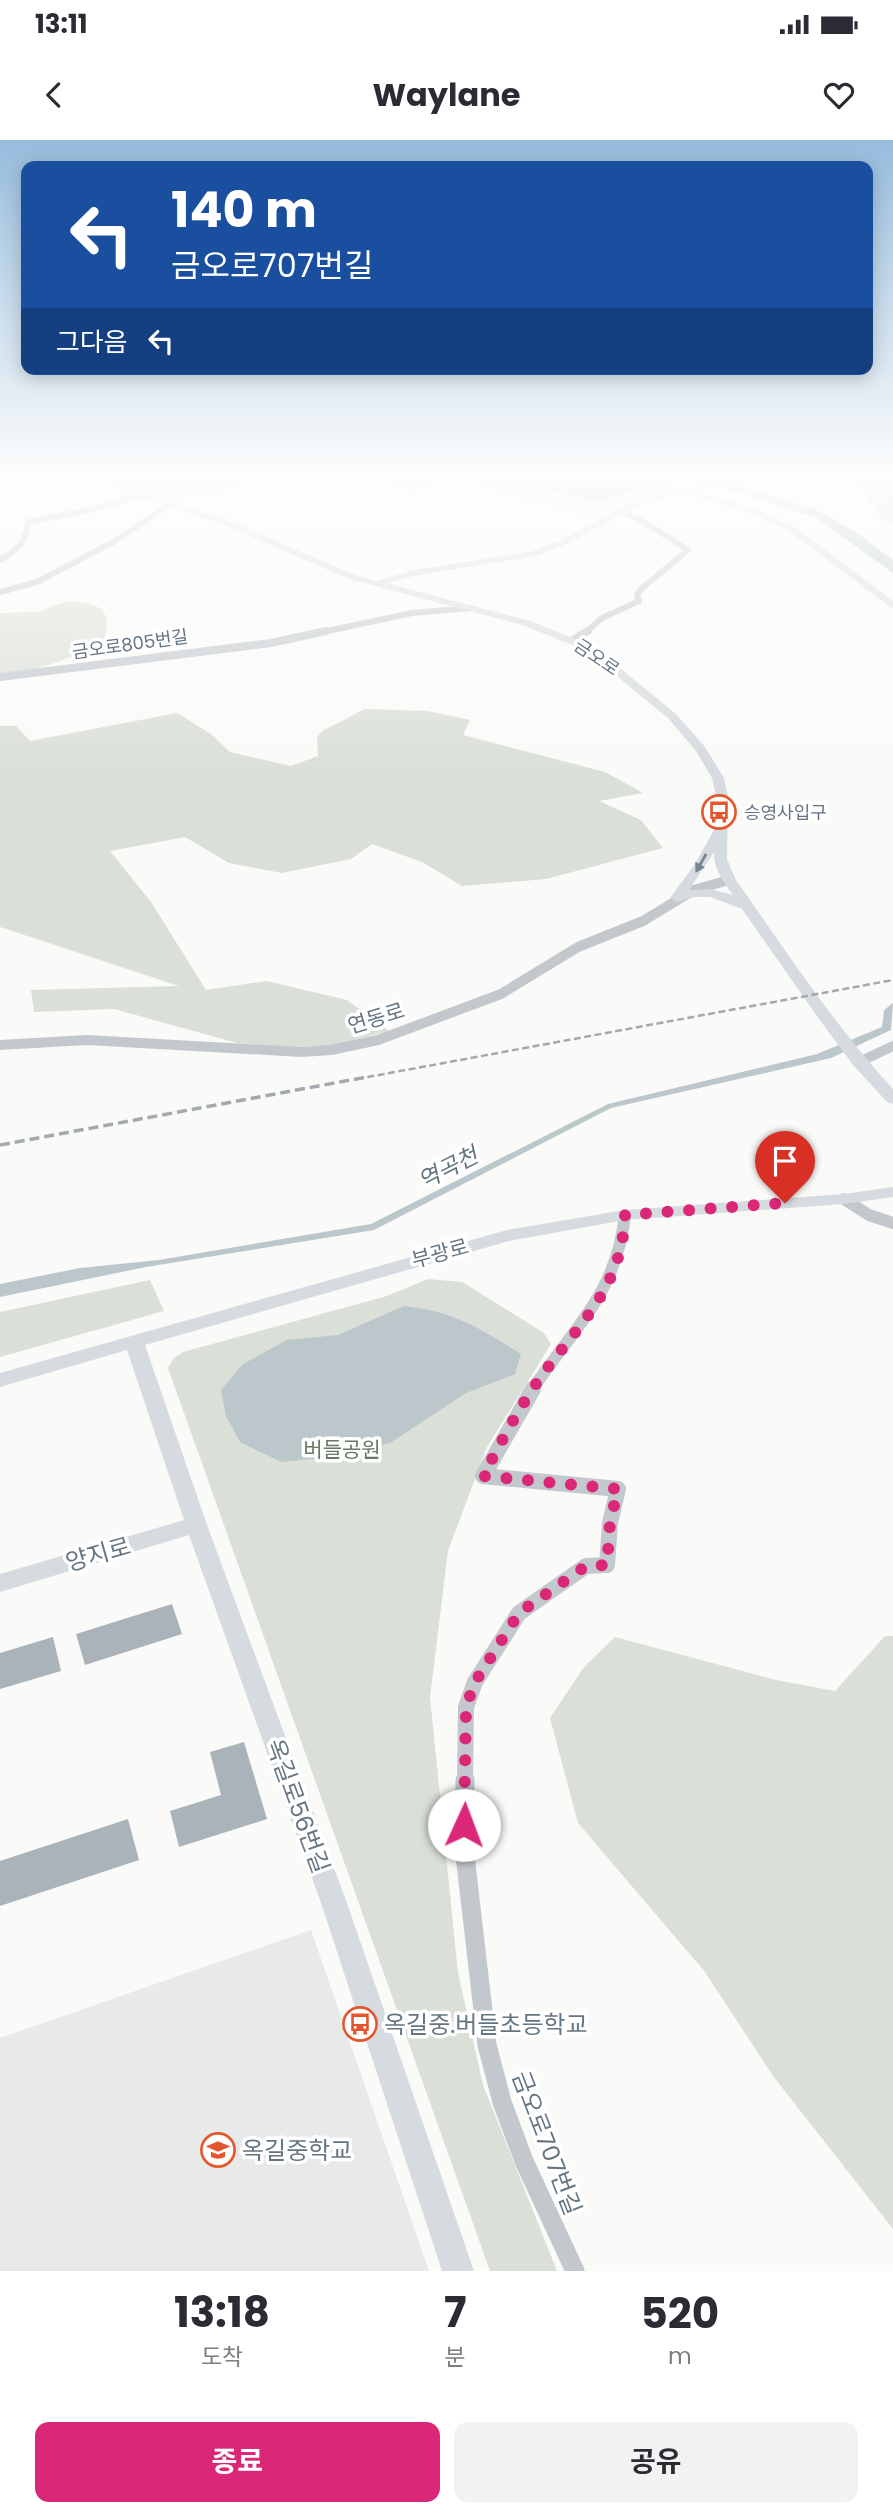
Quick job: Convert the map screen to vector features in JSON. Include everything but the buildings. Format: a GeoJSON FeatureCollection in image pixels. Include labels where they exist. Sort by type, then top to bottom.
{"type":"FeatureCollection","features":[{"type":"Feature","properties":{"kind":"main road","name":"금오로"},"geometry":{"type":"LineString","coordinates":[[346,574],[471,608],[573,640],[617,669],[690,735],[718,779],[722,796],[720,859],[729,880],[857,1060]]}},
{"type":"Feature","properties":{"kind":"main road"},"geometry":{"type":"LineString","coordinates":[[376,584],[410,574]]}},
{"type":"Feature","properties":{"kind":"main road"},"geometry":{"type":"LineString","coordinates":[[413,574],[399,583],[414,593]]}},
{"type":"Feature","properties":{"kind":"main road"},"geometry":{"type":"LineString","coordinates":[[852,574],[893,606]]}},
{"type":"Feature","properties":{"kind":"main road"},"geometry":{"type":"LineString","coordinates":[[677,898],[697,871],[722,826]]}},
{"type":"Feature","properties":{"kind":"main road"},"geometry":{"type":"LineString","coordinates":[[677,898],[694,892],[712,892],[745,905]]}},
{"type":"Feature","properties":{"kind":"main road"},"geometry":{"type":"LineString","coordinates":[[857,1060],[893,1099]]}},
{"type":"Feature","properties":{"kind":"main road","name":"부광로"},"geometry":{"type":"LineString","coordinates":[[0,1380],[461,1247],[625,1215],[844,1199],[893,1192]]}},
{"type":"Feature","properties":{"kind":"main road","name":"옥길로56번길"},"geometry":{"type":"LineString","coordinates":[[134,1342],[196,1525],[335,1906],[458,2271]]}},
{"type":"Feature","properties":{"kind":"main road","name":"양지로"},"geometry":{"type":"LineString","coordinates":[[0,1583],[196,1525]]}},
{"type":"Feature","properties":{"kind":"street"},"geometry":{"type":"LineString","coordinates":[[0,592],[23,589],[53,574]]}},
{"type":"Feature","properties":{"kind":"street"},"geometry":{"type":"LineString","coordinates":[[573,640],[590,630],[602,618],[639,601],[637,594],[643,584],[658,574]]}},
{"type":"Feature","properties":{"kind":"street","name":"금오로805번길"},"geometry":{"type":"LineString","coordinates":[[0,677],[271,643],[405,614],[471,608]]}},
{"type":"Feature","properties":{"kind":"street","name":"연동로"},"geometry":{"type":"LineString","coordinates":[[0,1045],[87,1040],[302,1052],[358,1046],[511,990],[569,952],[643,921],[701,884],[729,880]]}},
{"type":"Feature","properties":{"kind":"street"},"geometry":{"type":"LineString","coordinates":[[857,1060],[893,1046]]}},
{"type":"Feature","properties":{"kind":"street"},"geometry":{"type":"LineString","coordinates":[[844,1199],[869,1215],[893,1223]]}},
{"type":"Feature","properties":{"kind":"street","name":"금오로707번길"},"geometry":{"type":"LineString","coordinates":[[575,2271],[533,2181],[493,2072],[487,2045],[464,1847],[466,1707],[475,1682],[519,1613],[586,1566],[607,1565],[610,1523],[618,1489],[483,1476],[533,1389],[565,1342],[601,1300],[624,1238],[625,1215]]}},
{"type":"Feature","properties":{"kind":"shaded area"},"geometry":{"type":"Polygon","coordinates":[[[893,1003],[891,1030],[831,1058],[611,1108],[374,1230],[146,1267],[0,1297],[0,1284],[80,1268],[159,1260],[371,1224],[608,1104],[817,1054],[882,1027],[884,1010],[893,1003]]]}},
{"type":"Feature","properties":{"kind":"shaded area"},"geometry":{"type":"Polygon","coordinates":[[[404,1306],[437,1312],[466,1322],[521,1354],[515,1374],[466,1393],[390,1443],[331,1457],[281,1462],[240,1442],[226,1416],[221,1390],[243,1364],[287,1340],[338,1335],[404,1306]]]}},
{"type":"Feature","properties":{"kind":"shaded area","name":"옥길중학교"},"geometry":{"type":"Polygon","coordinates":[[[311,1930],[429,2271],[0,2271],[0,2038],[311,1930]]]}},
{"type":"Feature","properties":{"kind":"green space"},"geometry":{"type":"Polygon","coordinates":[[[68,601],[101,609],[106,620],[104,640],[54,663],[0,673],[0,613],[37,612],[68,601]]]}},
{"type":"Feature","properties":{"kind":"green space"},"geometry":{"type":"Polygon","coordinates":[[[365,709],[428,711],[470,720],[463,735],[605,772],[643,793],[599,801],[641,820],[663,848],[546,879],[462,886],[422,862],[372,844],[351,859],[282,873],[229,863],[185,837],[110,851],[151,902],[206,990],[267,981],[347,1000],[389,1031],[331,1046],[292,1047],[237,1043],[114,1009],[34,1012],[31,990],[179,986],[0,927],[0,726],[16,726],[30,741],[177,713],[211,734],[230,752],[291,766],[318,756],[317,738],[322,731],[365,709]]]}},
{"type":"Feature","properties":{"kind":"green space","name":"버들공원"},"geometry":{"type":"Polygon","coordinates":[[[428,1279],[462,1282],[544,1333],[551,1344],[487,1447],[448,1551],[430,1697],[458,1973],[483,2085],[557,2271],[490,2271],[168,1368],[173,1359],[183,1352],[387,1296],[428,1279]]]}},
{"type":"Feature","properties":{"kind":"green space"},"geometry":{"type":"Polygon","coordinates":[[[150,1280],[164,1311],[0,1357],[0,1312],[150,1280]]]}},
{"type":"Feature","properties":{"kind":"green space"},"geometry":{"type":"Polygon","coordinates":[[[885,1636],[893,1636],[893,2229],[773,2076],[705,1972],[578,1823],[550,1718],[584,1667],[615,1637],[776,1680],[835,1691],[885,1636]]]}},
{"type":"Feature","properties":{"kind":"railway"},"geometry":{"type":"LineString","coordinates":[[357,1079],[893,980]]}},
{"type":"Feature","properties":{"kind":"railway"},"geometry":{"type":"LineString","coordinates":[[0,1145],[367,1077]]}},
{"type":"Feature","properties":{"kind":"place","name":"승영사입구"},"geometry":{"type":"Point","coordinates":[719,812]}},
{"type":"Feature","properties":{"kind":"place","name":"옥길중.버들초등학교"},"geometry":{"type":"Point","coordinates":[360,2024]}},
{"type":"Feature","properties":{"kind":"place","name":"옥길중학교"},"geometry":{"type":"Point","coordinates":[218,2150]}},
{"type":"Feature","properties":{"kind":"route"},"geometry":{"type":"LineString","coordinates":[[464,1825],[466,1707],[475,1682],[519,1613],[586,1566],[607,1565],[610,1523],[618,1489],[483,1476],[493,1456],[565,1342],[585,1322],[601,1300],[624,1238],[625,1215],[785,1203]]}},
{"type":"Feature","properties":{"kind":"water label","name":"역곡천"},"geometry":{"type":"Point","coordinates":[448,1168]}}]}
